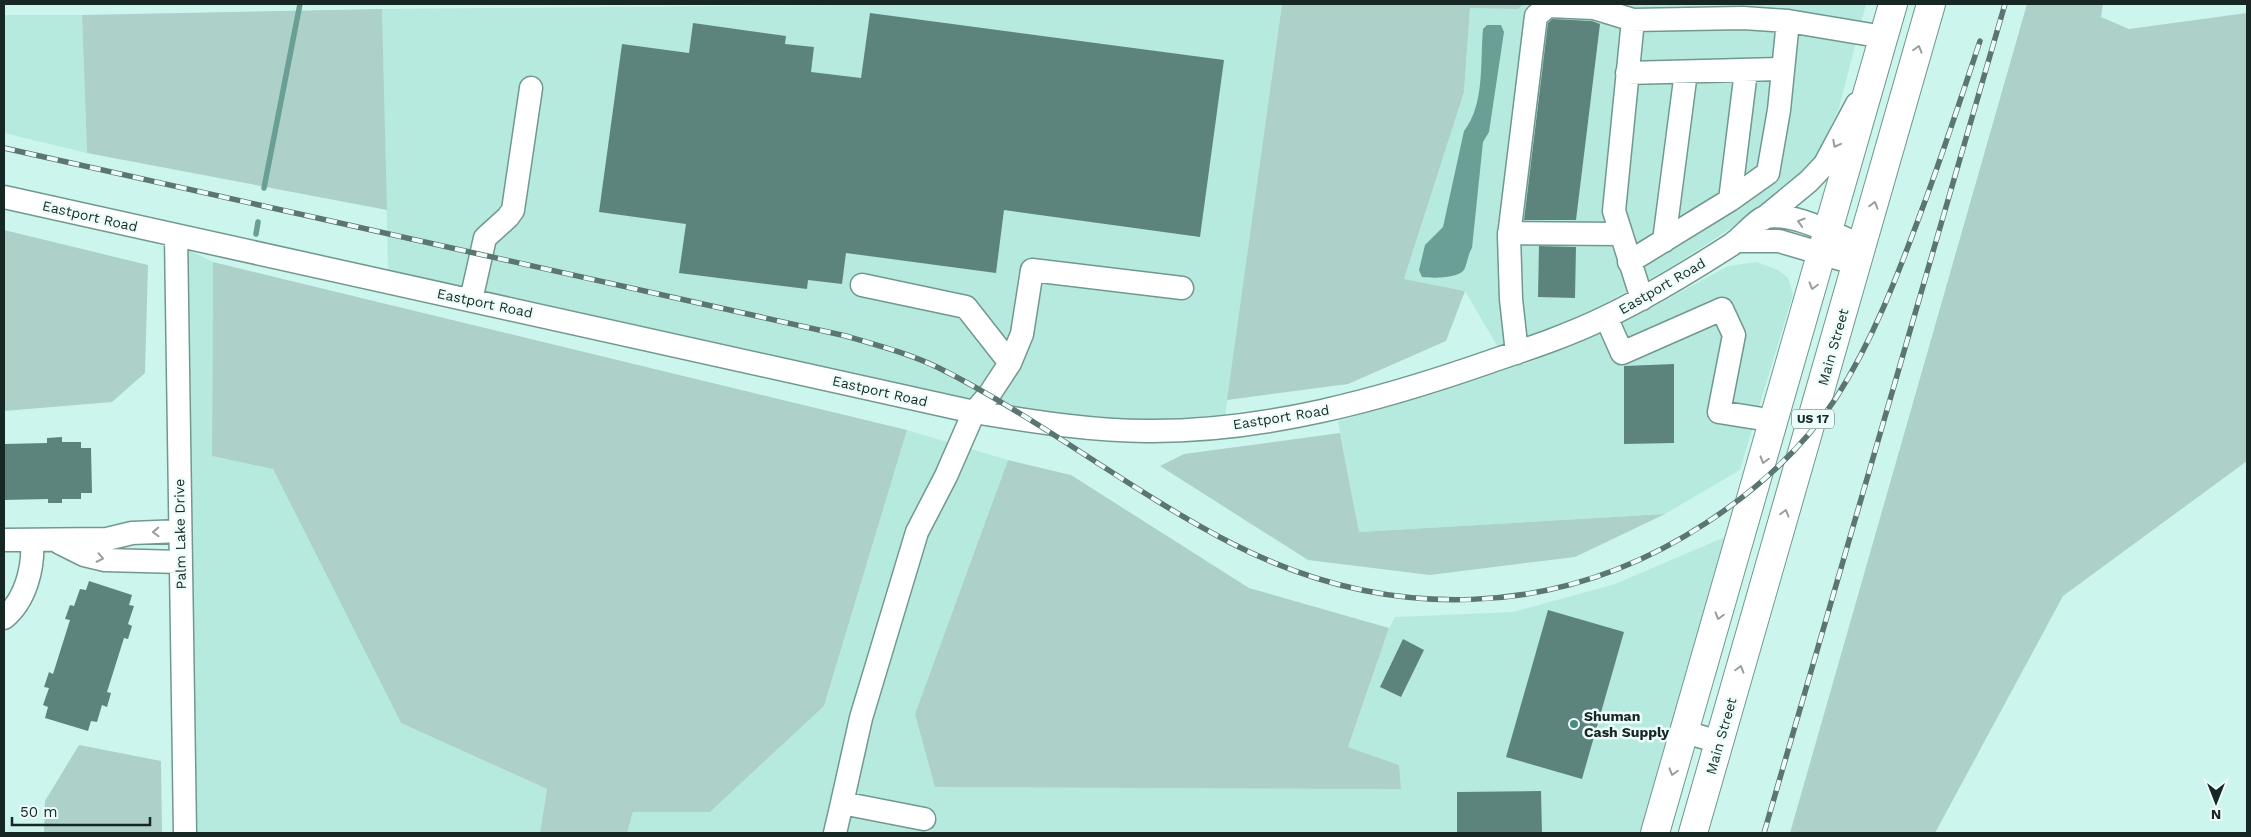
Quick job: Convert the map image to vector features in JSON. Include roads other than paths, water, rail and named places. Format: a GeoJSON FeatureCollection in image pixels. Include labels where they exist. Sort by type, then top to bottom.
{"type":"FeatureCollection","features":[{"type":"Feature","properties":{"kind":"main road","name":"US 17"},"geometry":{"type":"LineString","coordinates":[[1656,833],[1893,4]]}},
{"type":"Feature","properties":{"kind":"main road","name":"Main Street"},"geometry":{"type":"LineString","coordinates":[[1692,833],[1931,4]]}},
{"type":"Feature","properties":{"kind":"street"},"geometry":{"type":"LineString","coordinates":[[1517,353],[1511,299],[1509,233],[1536,16],[1548,6],[1594,8],[1633,20],[1743,18],[1788,21],[1884,37]]}},
{"type":"Feature","properties":{"kind":"street"},"geometry":{"type":"LineString","coordinates":[[1633,20],[1614,212],[1642,299]]}},
{"type":"Feature","properties":{"kind":"street"},"geometry":{"type":"LineString","coordinates":[[1629,262],[1730,200],[1768,173],[1779,110],[1788,21]]}},
{"type":"Feature","properties":{"kind":"street"},"geometry":{"type":"LineString","coordinates":[[1627,74],[1783,70]]}},
{"type":"Feature","properties":{"kind":"street","name":"Eastport Road"},"geometry":{"type":"LineString","coordinates":[[4,196],[974,412],[1102,430],[1202,429],[1308,414],[1369,400],[1438,380],[1517,353],[1606,317],[1642,299],[1737,241],[1762,218],[1809,181],[1825,164],[1874,70]]}},
{"type":"Feature","properties":{"kind":"street"},"geometry":{"type":"LineString","coordinates":[[1730,200],[1746,71]]}},
{"type":"Feature","properties":{"kind":"street"},"geometry":{"type":"LineString","coordinates":[[1664,240],[1686,72]]}},
{"type":"Feature","properties":{"kind":"street"},"geometry":{"type":"LineString","coordinates":[[470,300],[485,238],[513,210],[531,88]]}},
{"type":"Feature","properties":{"kind":"street"},"geometry":{"type":"LineString","coordinates":[[1762,218],[1779,217],[1796,220],[1826,243]]}},
{"type":"Feature","properties":{"kind":"street"},"geometry":{"type":"LineString","coordinates":[[1509,233],[1621,234]]}},
{"type":"Feature","properties":{"kind":"street","name":"Palm Lake Drive"},"geometry":{"type":"LineString","coordinates":[[176,235],[184,833]]}},
{"type":"Feature","properties":{"kind":"street"},"geometry":{"type":"LineString","coordinates":[[1737,241],[1779,240],[1826,243],[1859,255]]}},
{"type":"Feature","properties":{"kind":"street"},"geometry":{"type":"LineString","coordinates":[[835,833],[861,718],[917,532],[946,476],[974,412],[989,395],[1010,363],[1022,334],[1032,270],[1182,288]]}},
{"type":"Feature","properties":{"kind":"street"},"geometry":{"type":"LineString","coordinates":[[862,285],[966,307],[1010,363]]}},
{"type":"Feature","properties":{"kind":"street"},"geometry":{"type":"LineString","coordinates":[[1606,317],[1622,353],[1722,309],[1734,336],[1719,412],[1775,421]]}},
{"type":"Feature","properties":{"kind":"street"},"geometry":{"type":"LineString","coordinates":[[4,540],[55,540],[87,526],[110,525],[132,533],[180,531]]}},
{"type":"Feature","properties":{"kind":"street"},"geometry":{"type":"LineString","coordinates":[[4,618],[23,593],[30,572],[32,540]]}},
{"type":"Feature","properties":{"kind":"street"},"geometry":{"type":"LineString","coordinates":[[55,540],[84,555],[105,560],[180,562]]}},
{"type":"Feature","properties":{"kind":"street"},"geometry":{"type":"LineString","coordinates":[[1685,732],[1719,742]]}},
{"type":"Feature","properties":{"kind":"street"},"geometry":{"type":"LineString","coordinates":[[842,803],[924,819]]}},
{"type":"Feature","properties":{"kind":"waterway"},"geometry":{"type":"LineString","coordinates":[[264,188],[300,4]]}},
{"type":"Feature","properties":{"kind":"waterway"},"geometry":{"type":"LineString","coordinates":[[256,234],[258,222]]}},
{"type":"Feature","properties":{"kind":"railway"},"geometry":{"type":"LineString","coordinates":[[1764,833],[2005,4]]}},
{"type":"Feature","properties":{"kind":"railway"},"geometry":{"type":"LineString","coordinates":[[4,148],[846,336],[881,346],[928,363],[977,388],[1194,523],[1231,543],[1290,569],[1350,587],[1411,597],[1471,599],[1532,593],[1591,578],[1649,555],[1706,523],[1742,497],[1760,483],[1809,434],[1836,398],[1873,331],[1921,212],[1980,41]]}},
{"type":"Feature","properties":{"kind":"place","name":"Shuman Cash Supply"},"geometry":{"type":"Point","coordinates":[1574,724]}}]}
